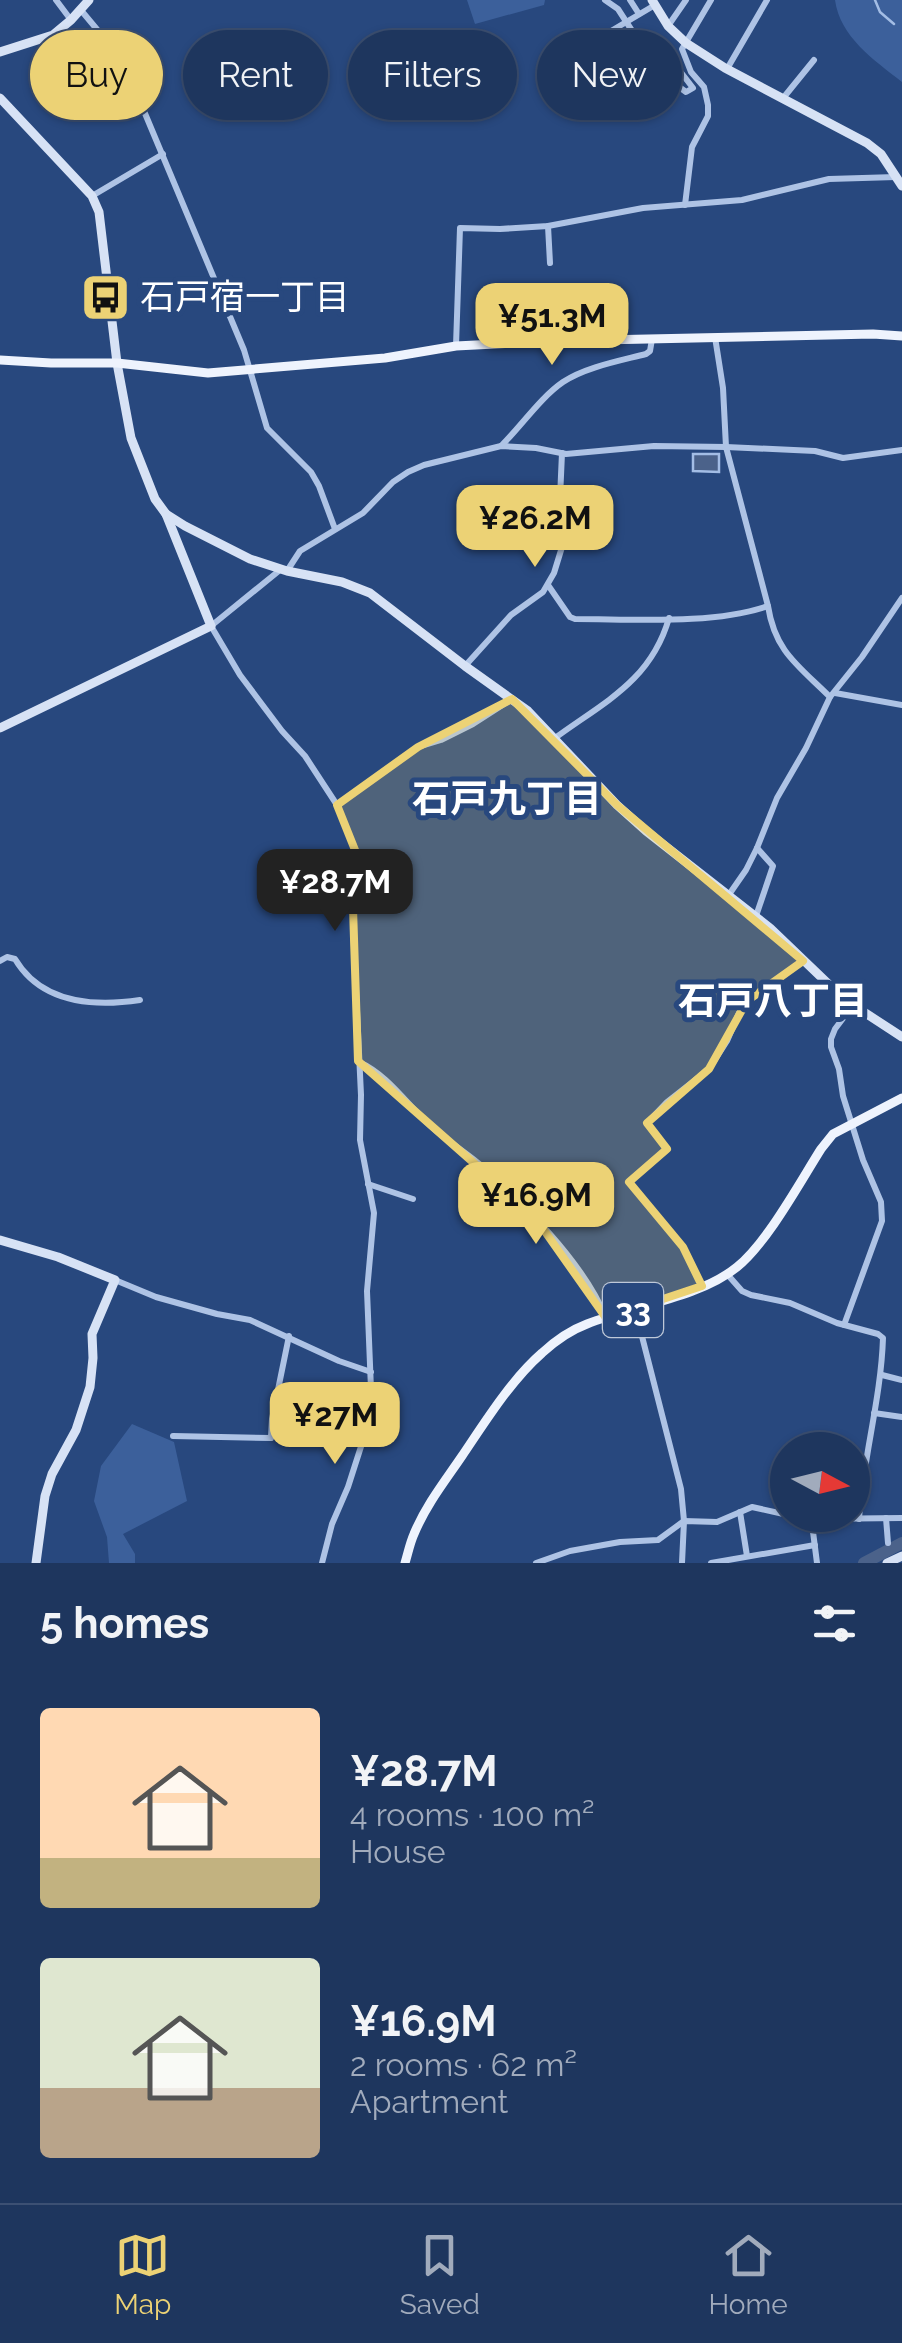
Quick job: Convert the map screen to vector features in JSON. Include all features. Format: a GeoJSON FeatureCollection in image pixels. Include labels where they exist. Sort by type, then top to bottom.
{"type":"FeatureCollection","features":[{"type":"Feature","properties":{"kind":"main road"},"geometry":{"type":"LineString","coordinates":[[0,360],[117,363],[208,373],[385,358],[456,346],[653,338],[873,334],[902,337]]}},
{"type":"Feature","properties":{"kind":"main road","name":"33"},"geometry":{"type":"LineString","coordinates":[[405,1563],[431,1500],[485,1422],[542,1352],[569,1332],[702,1286],[740,1265],[833,1134],[902,1098]]}},
{"type":"Feature","properties":{"kind":"street"},"geometry":{"type":"LineString","coordinates":[[56,0],[71,20]]}},
{"type":"Feature","properties":{"kind":"street"},"geometry":{"type":"LineString","coordinates":[[0,52],[53,35],[89,0]]}},
{"type":"Feature","properties":{"kind":"street"},"geometry":{"type":"LineString","coordinates":[[606,0],[618,9],[632,30]]}},
{"type":"Feature","properties":{"kind":"street"},"geometry":{"type":"LineString","coordinates":[[630,0],[639,14]]}},
{"type":"Feature","properties":{"kind":"street"},"geometry":{"type":"LineString","coordinates":[[668,26],[686,0]]}},
{"type":"Feature","properties":{"kind":"street"},"geometry":{"type":"LineString","coordinates":[[685,205],[692,146],[708,116],[708,105],[704,87],[690,72],[682,50],[711,0]]}},
{"type":"Feature","properties":{"kind":"street"},"geometry":{"type":"LineString","coordinates":[[727,69],[767,0]]}},
{"type":"Feature","properties":{"kind":"street"},"geometry":{"type":"LineString","coordinates":[[612,30],[653,2],[668,26],[686,43],[727,69],[867,142],[900,182]]}},
{"type":"Feature","properties":{"kind":"street"},"geometry":{"type":"LineString","coordinates":[[80,9],[130,80],[244,350],[267,428],[312,472],[335,529]]}},
{"type":"Feature","properties":{"kind":"street"},"geometry":{"type":"LineString","coordinates":[[784,97],[814,60]]}},
{"type":"Feature","properties":{"kind":"street"},"geometry":{"type":"LineString","coordinates":[[677,68],[692,88],[686,92],[667,78],[677,68]]}},
{"type":"Feature","properties":{"kind":"street"},"geometry":{"type":"LineString","coordinates":[[0,98],[92,196],[99,212],[117,363],[131,438],[155,499],[166,514],[211,626],[240,675],[305,756],[337,805],[361,865],[353,908],[360,1140],[374,1213],[367,1291],[371,1372],[366,1431],[322,1563]]}},
{"type":"Feature","properties":{"kind":"street"},"geometry":{"type":"LineString","coordinates":[[92,196],[163,154]]}},
{"type":"Feature","properties":{"kind":"street"},"geometry":{"type":"LineString","coordinates":[[456,346],[460,228],[548,226],[643,208],[742,200],[829,178],[900,182]]}},
{"type":"Feature","properties":{"kind":"street"},"geometry":{"type":"LineString","coordinates":[[548,226],[550,264]]}},
{"type":"Feature","properties":{"kind":"street"},"geometry":{"type":"LineString","coordinates":[[716,337],[726,447],[771,625],[781,649],[832,695],[902,705]]}},
{"type":"Feature","properties":{"kind":"street"},"geometry":{"type":"LineString","coordinates":[[501,446],[566,380],[646,354],[653,338]]}},
{"type":"Feature","properties":{"kind":"street"},"geometry":{"type":"LineString","coordinates":[[0,728],[211,626],[284,570],[300,551],[364,514],[394,482],[424,465],[501,446],[562,454],[654,446],[726,447],[815,452],[843,458],[902,450]]}},
{"type":"Feature","properties":{"kind":"street"},"geometry":{"type":"LineString","coordinates":[[464,666],[511,616],[543,592],[554,573],[562,547],[562,454]]}},
{"type":"Feature","properties":{"kind":"street"},"geometry":{"type":"LineString","coordinates":[[166,514],[250,560],[342,582],[370,593],[545,726],[617,805],[755,917],[852,1004],[902,1037]]}},
{"type":"Feature","properties":{"kind":"street"},"geometry":{"type":"LineString","coordinates":[[548,585],[575,619],[668,618],[750,612],[768,606]]}},
{"type":"Feature","properties":{"kind":"street"},"geometry":{"type":"LineString","coordinates":[[728,896],[746,870],[777,798],[832,695],[902,598]]}},
{"type":"Feature","properties":{"kind":"street"},"geometry":{"type":"LineString","coordinates":[[555,738],[635,680],[664,636],[668,618]]}},
{"type":"Feature","properties":{"kind":"street"},"geometry":{"type":"LineString","coordinates":[[337,805],[418,747],[474,724],[512,699]]}},
{"type":"Feature","properties":{"kind":"street"},"geometry":{"type":"LineString","coordinates":[[755,917],[773,866],[757,848]]}},
{"type":"Feature","properties":{"kind":"street"},"geometry":{"type":"LineString","coordinates":[[0,961],[7,957],[15,959],[26,977],[40,987],[86,1003],[140,1000]]}},
{"type":"Feature","properties":{"kind":"street"},"geometry":{"type":"LineString","coordinates":[[702,1286],[683,1247],[629,1182],[667,1149],[647,1123],[709,1070],[747,1001],[803,961]]}},
{"type":"Feature","properties":{"kind":"street"},"geometry":{"type":"LineString","coordinates":[[844,1325],[882,1222],[881,1202],[863,1160],[843,1096],[840,1069],[830,1047],[852,1004]]}},
{"type":"Feature","properties":{"kind":"street"},"geometry":{"type":"LineString","coordinates":[[358,1062],[369,1066],[534,1216],[571,1261],[606,1318]]}},
{"type":"Feature","properties":{"kind":"street"},"geometry":{"type":"LineString","coordinates":[[368,1184],[413,1199]]}},
{"type":"Feature","properties":{"kind":"street"},"geometry":{"type":"LineString","coordinates":[[0,1240],[58,1257],[156,1297],[250,1320],[371,1372]]}},
{"type":"Feature","properties":{"kind":"street"},"geometry":{"type":"LineString","coordinates":[[727,1274],[751,1295],[790,1304],[883,1338],[882,1375],[870,1432]]}},
{"type":"Feature","properties":{"kind":"street"},"geometry":{"type":"LineString","coordinates":[[36,1563],[44,1496],[76,1430],[90,1386],[92,1334],[115,1280]]}},
{"type":"Feature","properties":{"kind":"street"},"geometry":{"type":"LineString","coordinates":[[635,1309],[681,1489],[682,1563]]}},
{"type":"Feature","properties":{"kind":"street"},"geometry":{"type":"LineString","coordinates":[[173,1436],[271,1438],[289,1336]]}},
{"type":"Feature","properties":{"kind":"street"},"geometry":{"type":"LineString","coordinates":[[882,1375],[902,1380]]}},
{"type":"Feature","properties":{"kind":"street"},"geometry":{"type":"LineString","coordinates":[[874,1413],[902,1417]]}},
{"type":"Feature","properties":{"kind":"street"},"geometry":{"type":"LineString","coordinates":[[536,1563],[570,1551],[658,1540],[684,1521],[717,1522],[752,1508],[770,1512]]}},
{"type":"Feature","properties":{"kind":"street"},"geometry":{"type":"LineString","coordinates":[[740,1512],[748,1556]]}},
{"type":"Feature","properties":{"kind":"street"},"geometry":{"type":"LineString","coordinates":[[886,1518],[888,1543]]}},
{"type":"Feature","properties":{"kind":"street"},"geometry":{"type":"LineString","coordinates":[[870,1519],[902,1518]]}},
{"type":"Feature","properties":{"kind":"street"},"geometry":{"type":"LineString","coordinates":[[813,1532],[817,1563]]}},
{"type":"Feature","properties":{"kind":"street"},"geometry":{"type":"LineString","coordinates":[[710,1563],[815,1545]]}},
{"type":"Feature","properties":{"kind":"street"},"geometry":{"type":"LineString","coordinates":[[570,1551],[574,1563]]}},
{"type":"Feature","properties":{"kind":"street"},"geometry":{"type":"LineString","coordinates":[[887,1563],[902,1556]]}},
{"type":"Feature","properties":{"kind":"highlighted area"},"geometry":{"type":"Polygon","coordinates":[[[512,699],[617,805],[803,961],[747,1001],[709,1069],[647,1123],[667,1149],[629,1182],[683,1247],[702,1286],[606,1318],[534,1216],[358,1061],[353,908],[361,865],[337,805],[418,747],[512,699]]]}},
{"type":"Feature","properties":{"kind":"shaded area"},"geometry":{"type":"Polygon","coordinates":[[[467,0],[545,0],[544,5],[475,24],[467,0]]]}},
{"type":"Feature","properties":{"kind":"shaded area"},"geometry":{"type":"Polygon","coordinates":[[[835,0],[902,0],[902,82],[851,36],[835,0]]]}},
{"type":"Feature","properties":{"kind":"shaded area"},"geometry":{"type":"Polygon","coordinates":[[[693,454],[719,454],[719,472],[693,471],[693,454]]]}},
{"type":"Feature","properties":{"kind":"shaded area"},"geometry":{"type":"Polygon","coordinates":[[[132,1424],[174,1442],[187,1501],[123,1534],[135,1554],[135,1563],[109,1563],[107,1537],[94,1501],[101,1466],[132,1424]]]}},
{"type":"Feature","properties":{"kind":"waterway"},"geometry":{"type":"LineString","coordinates":[[875,0],[880,12],[894,24]]}},
{"type":"Feature","properties":{"kind":"waterway"},"geometry":{"type":"LineString","coordinates":[[864,1563],[902,1543]]}},
{"type":"Feature","properties":{"kind":"place","name":"石戸宿一丁目"},"geometry":{"type":"Point","coordinates":[105,297]}},
{"type":"Feature","properties":{"kind":"district","name":"石戸九丁目"},"geometry":{"type":"Point","coordinates":[507,799]}},
{"type":"Feature","properties":{"kind":"district","name":"石戸八丁目"},"geometry":{"type":"Point","coordinates":[773,1001]}}]}
